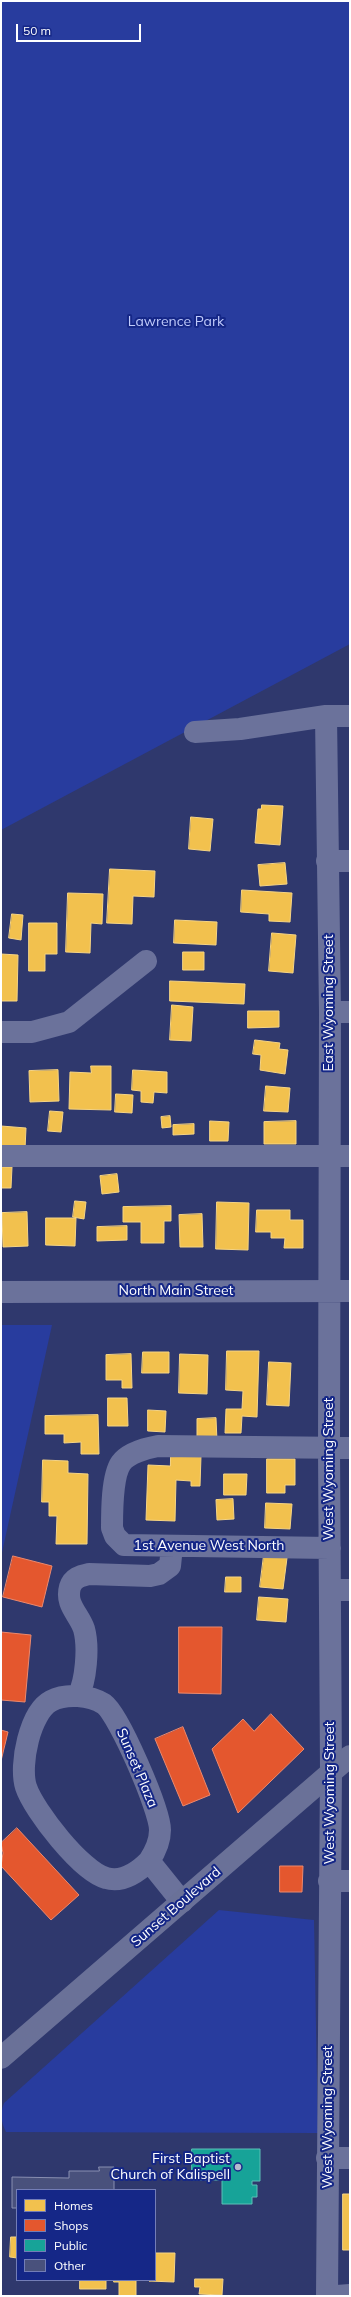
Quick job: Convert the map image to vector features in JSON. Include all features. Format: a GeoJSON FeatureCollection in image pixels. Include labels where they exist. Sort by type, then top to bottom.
{"type":"FeatureCollection","features":[{"type":"Feature","properties":{"kind":"main road","name":"Sunset Boulevard"},"geometry":{"type":"LineString","coordinates":[[1,2058],[350,1756]]}},
{"type":"Feature","properties":{"kind":"street"},"geometry":{"type":"LineString","coordinates":[[195,732],[240,729],[326,716],[350,716]]}},
{"type":"Feature","properties":{"kind":"street","name":"East Wyoming Street"},"geometry":{"type":"LineString","coordinates":[[326,716],[327,861],[340,1012],[340,1291]]}},
{"type":"Feature","properties":{"kind":"street"},"geometry":{"type":"LineString","coordinates":[[327,861],[350,861]]}},
{"type":"Feature","properties":{"kind":"street"},"geometry":{"type":"LineString","coordinates":[[1,1032],[32,1032],[69,1022],[146,961]]}},
{"type":"Feature","properties":{"kind":"street"},"geometry":{"type":"LineString","coordinates":[[1,1156],[340,1156]]}},
{"type":"Feature","properties":{"kind":"street","name":"North Main Street"},"geometry":{"type":"LineString","coordinates":[[1,1292],[340,1291]]}},
{"type":"Feature","properties":{"kind":"street","name":"West Wyoming Street"},"geometry":{"type":"LineString","coordinates":[[327,2296],[328,2158],[340,1881],[331,1771],[340,1590],[330,1548],[340,1448],[340,1291]]}},
{"type":"Feature","properties":{"kind":"street","name":"1st Avenue West North"},"geometry":{"type":"LineString","coordinates":[[330,1548],[242,1545],[124,1545],[115,1536],[112,1519],[118,1470],[122,1462],[128,1457],[147,1448],[158,1446],[340,1448]]}},
{"type":"Feature","properties":{"kind":"street"},"geometry":{"type":"LineString","coordinates":[[78,1696],[86,1678],[85,1635],[69,1601],[68,1594],[72,1581],[80,1576],[89,1574],[150,1576],[159,1574],[170,1566],[172,1546]]}},
{"type":"Feature","properties":{"kind":"street","name":"Sunset Plaza"},"geometry":{"type":"LineString","coordinates":[[78,1696],[97,1700],[105,1705],[123,1732],[154,1806],[160,1828],[160,1838],[150,1861],[125,1878],[107,1879],[98,1876],[61,1841],[38,1810],[25,1786],[24,1769],[27,1747],[39,1712],[56,1698],[78,1696]]}},
{"type":"Feature","properties":{"kind":"street"},"geometry":{"type":"LineString","coordinates":[[150,1861],[182,1902]]}},
{"type":"Feature","properties":{"kind":"street"},"geometry":{"type":"LineString","coordinates":[[328,2158],[350,2158]]}},
{"type":"Feature","properties":{"kind":"street"},"geometry":{"type":"LineString","coordinates":[[338,2296],[350,2295]]}},
{"type":"Feature","properties":{"kind":"green space","name":"Lawrence Park"},"geometry":{"type":"Polygon","coordinates":[[[1,1],[350,1],[350,644],[1,830],[1,1]]]}},
{"type":"Feature","properties":{"kind":"green space"},"geometry":{"type":"Polygon","coordinates":[[[1,1325],[52,1325],[1,1557],[1,1325]]]}},
{"type":"Feature","properties":{"kind":"green space"},"geometry":{"type":"Polygon","coordinates":[[[219,1910],[314,1920],[318,2133],[6,2132],[2,2118],[4,2103],[219,1910]]]}},
{"type":"Feature","properties":{"kind":"building: Homes"},"geometry":{"type":"Polygon","coordinates":[[[262,805],[283,806],[280,845],[255,843],[258,809],[261,809],[262,805]]]}},
{"type":"Feature","properties":{"kind":"building: Homes"},"geometry":{"type":"Polygon","coordinates":[[[191,817],[213,819],[210,851],[189,849],[191,817]]]}},
{"type":"Feature","properties":{"kind":"building: Homes"},"geometry":{"type":"Polygon","coordinates":[[[285,863],[287,884],[260,886],[258,865],[285,863]]]}},
{"type":"Feature","properties":{"kind":"building: Homes"},"geometry":{"type":"Polygon","coordinates":[[[110,869],[155,871],[154,897],[133,896],[132,924],[107,923],[110,869]]]}},
{"type":"Feature","properties":{"kind":"building: Homes"},"geometry":{"type":"Polygon","coordinates":[[[242,890],[292,893],[290,922],[269,921],[269,914],[241,912],[242,890]]]}},
{"type":"Feature","properties":{"kind":"building: Homes"},"geometry":{"type":"Polygon","coordinates":[[[68,893],[103,894],[102,924],[91,923],[90,953],[66,952],[68,893]]]}},
{"type":"Feature","properties":{"kind":"building: Homes"},"geometry":{"type":"Polygon","coordinates":[[[12,914],[23,915],[21,940],[9,938],[12,914]]]}},
{"type":"Feature","properties":{"kind":"building: Homes"},"geometry":{"type":"Polygon","coordinates":[[[175,920],[217,922],[216,945],[174,943],[175,920]]]}},
{"type":"Feature","properties":{"kind":"building: Homes"},"geometry":{"type":"Polygon","coordinates":[[[29,923],[57,923],[57,954],[45,954],[45,971],[29,971],[29,923]]]}},
{"type":"Feature","properties":{"kind":"building: Homes"},"geometry":{"type":"Polygon","coordinates":[[[272,933],[296,935],[293,973],[269,971],[272,933]]]}},
{"type":"Feature","properties":{"kind":"building: Homes"},"geometry":{"type":"Polygon","coordinates":[[[183,952],[204,952],[204,970],[183,970],[183,952]]]}},
{"type":"Feature","properties":{"kind":"building: Homes"},"geometry":{"type":"Polygon","coordinates":[[[1,954],[18,955],[17,1001],[1,1001],[1,954]]]}},
{"type":"Feature","properties":{"kind":"building: Homes"},"geometry":{"type":"Polygon","coordinates":[[[170,981],[245,984],[244,1004],[170,1001],[170,981]]]}},
{"type":"Feature","properties":{"kind":"building: Homes"},"geometry":{"type":"Polygon","coordinates":[[[172,1005],[193,1007],[191,1041],[170,1040],[172,1005]]]}},
{"type":"Feature","properties":{"kind":"building: Homes"},"geometry":{"type":"Polygon","coordinates":[[[248,1011],[279,1011],[279,1027],[248,1028],[248,1011]]]}},
{"type":"Feature","properties":{"kind":"building: Homes"},"geometry":{"type":"Polygon","coordinates":[[[255,1040],[280,1043],[279,1049],[288,1050],[285,1074],[260,1070],[261,1055],[253,1054],[255,1040]]]}},
{"type":"Feature","properties":{"kind":"building: Homes"},"geometry":{"type":"Polygon","coordinates":[[[91,1066],[111,1066],[111,1110],[69,1109],[70,1072],[91,1073],[91,1066]]]}},
{"type":"Feature","properties":{"kind":"building: Homes"},"geometry":{"type":"Polygon","coordinates":[[[58,1070],[59,1101],[30,1102],[29,1071],[58,1070]]]}},
{"type":"Feature","properties":{"kind":"building: Homes"},"geometry":{"type":"Polygon","coordinates":[[[133,1070],[167,1072],[167,1093],[154,1092],[153,1103],[141,1102],[141,1091],[132,1090],[133,1070]]]}},
{"type":"Feature","properties":{"kind":"building: Homes"},"geometry":{"type":"Polygon","coordinates":[[[266,1086],[290,1088],[288,1112],[264,1111],[266,1086]]]}},
{"type":"Feature","properties":{"kind":"building: Homes"},"geometry":{"type":"Polygon","coordinates":[[[116,1094],[133,1095],[132,1113],[115,1112],[116,1094]]]}},
{"type":"Feature","properties":{"kind":"building: Homes"},"geometry":{"type":"Polygon","coordinates":[[[50,1111],[63,1112],[61,1132],[48,1131],[50,1111]]]}},
{"type":"Feature","properties":{"kind":"building: Homes"},"geometry":{"type":"Polygon","coordinates":[[[170,1116],[171,1127],[162,1128],[161,1117],[170,1116]]]}},
{"type":"Feature","properties":{"kind":"building: Homes"},"geometry":{"type":"Polygon","coordinates":[[[210,1121],[229,1122],[228,1141],[210,1141],[210,1121]]]}},
{"type":"Feature","properties":{"kind":"building: Homes"},"geometry":{"type":"Polygon","coordinates":[[[296,1121],[296,1144],[264,1144],[264,1122],[296,1121]]]}},
{"type":"Feature","properties":{"kind":"building: Homes"},"geometry":{"type":"Polygon","coordinates":[[[194,1124],[194,1134],[173,1135],[173,1125],[194,1124]]]}},
{"type":"Feature","properties":{"kind":"building: Homes"},"geometry":{"type":"Polygon","coordinates":[[[1,1126],[26,1128],[25,1149],[1,1148],[1,1126]]]}},
{"type":"Feature","properties":{"kind":"building: Homes"},"geometry":{"type":"Polygon","coordinates":[[[1,1167],[12,1167],[11,1188],[1,1188],[1,1167]]]}},
{"type":"Feature","properties":{"kind":"building: Homes"},"geometry":{"type":"Polygon","coordinates":[[[117,1174],[119,1192],[102,1194],[100,1176],[117,1174]]]}},
{"type":"Feature","properties":{"kind":"building: Homes"},"geometry":{"type":"Polygon","coordinates":[[[75,1201],[86,1202],[84,1219],[73,1217],[75,1201]]]}},
{"type":"Feature","properties":{"kind":"building: Homes"},"geometry":{"type":"Polygon","coordinates":[[[217,1202],[249,1203],[248,1250],[216,1249],[217,1202]]]}},
{"type":"Feature","properties":{"kind":"building: Homes"},"geometry":{"type":"Polygon","coordinates":[[[171,1206],[171,1221],[164,1221],[164,1243],[141,1243],[141,1222],[123,1222],[123,1207],[171,1206]]]}},
{"type":"Feature","properties":{"kind":"building: Homes"},"geometry":{"type":"Polygon","coordinates":[[[257,1210],[290,1210],[290,1220],[303,1220],[303,1248],[284,1248],[285,1238],[271,1238],[271,1232],[256,1232],[257,1210]]]}},
{"type":"Feature","properties":{"kind":"building: Homes"},"geometry":{"type":"Polygon","coordinates":[[[27,1212],[28,1246],[3,1247],[2,1213],[27,1212]]]}},
{"type":"Feature","properties":{"kind":"building: Homes"},"geometry":{"type":"Polygon","coordinates":[[[202,1214],[203,1247],[180,1247],[179,1215],[202,1214]]]}},
{"type":"Feature","properties":{"kind":"building: Homes"},"geometry":{"type":"Polygon","coordinates":[[[46,1218],[76,1218],[75,1246],[46,1245],[46,1218]]]}},
{"type":"Feature","properties":{"kind":"building: Homes"},"geometry":{"type":"Polygon","coordinates":[[[127,1226],[127,1240],[97,1241],[97,1227],[127,1226]]]}},
{"type":"Feature","properties":{"kind":"building: Homes"},"geometry":{"type":"Polygon","coordinates":[[[227,1351],[259,1351],[257,1417],[242,1416],[241,1433],[225,1433],[226,1409],[242,1409],[243,1391],[226,1390],[227,1351]]]}},
{"type":"Feature","properties":{"kind":"building: Homes"},"geometry":{"type":"Polygon","coordinates":[[[143,1352],[169,1352],[169,1373],[142,1373],[143,1352]]]}},
{"type":"Feature","properties":{"kind":"building: Homes"},"geometry":{"type":"Polygon","coordinates":[[[131,1354],[132,1388],[122,1388],[122,1380],[106,1380],[106,1355],[131,1354]]]}},
{"type":"Feature","properties":{"kind":"building: Homes"},"geometry":{"type":"Polygon","coordinates":[[[180,1354],[208,1355],[207,1394],[179,1393],[180,1354]]]}},
{"type":"Feature","properties":{"kind":"building: Homes"},"geometry":{"type":"Polygon","coordinates":[[[269,1362],[291,1363],[289,1406],[267,1405],[269,1362]]]}},
{"type":"Feature","properties":{"kind":"building: Homes"},"geometry":{"type":"Polygon","coordinates":[[[108,1398],[127,1398],[128,1426],[108,1426],[108,1398]]]}},
{"type":"Feature","properties":{"kind":"building: Homes"},"geometry":{"type":"Polygon","coordinates":[[[148,1410],[166,1411],[165,1432],[148,1431],[148,1410]]]}},
{"type":"Feature","properties":{"kind":"building: Homes"},"geometry":{"type":"Polygon","coordinates":[[[98,1415],[99,1454],[81,1454],[81,1442],[64,1443],[64,1434],[45,1434],[45,1416],[98,1415]]]}},
{"type":"Feature","properties":{"kind":"building: Homes"},"geometry":{"type":"Polygon","coordinates":[[[216,1418],[217,1441],[197,1441],[197,1419],[216,1418]]]}},
{"type":"Feature","properties":{"kind":"building: Homes"},"geometry":{"type":"Polygon","coordinates":[[[171,1456],[201,1456],[200,1486],[191,1486],[191,1481],[176,1480],[175,1521],[146,1520],[148,1465],[170,1466],[171,1456]]]}},
{"type":"Feature","properties":{"kind":"building: Homes"},"geometry":{"type":"Polygon","coordinates":[[[267,1459],[295,1459],[295,1485],[285,1485],[285,1493],[267,1493],[267,1459]]]}},
{"type":"Feature","properties":{"kind":"building: Homes"},"geometry":{"type":"Polygon","coordinates":[[[43,1460],[68,1461],[68,1473],[88,1474],[87,1544],[56,1544],[57,1516],[49,1516],[49,1502],[42,1502],[43,1460]]]}},
{"type":"Feature","properties":{"kind":"building: Homes"},"geometry":{"type":"Polygon","coordinates":[[[224,1474],[247,1474],[246,1495],[224,1495],[224,1474]]]}},
{"type":"Feature","properties":{"kind":"building: Homes"},"geometry":{"type":"Polygon","coordinates":[[[233,1499],[234,1519],[217,1520],[216,1500],[233,1499]]]}},
{"type":"Feature","properties":{"kind":"building: Homes"},"geometry":{"type":"Polygon","coordinates":[[[266,1503],[292,1504],[290,1529],[265,1528],[266,1503]]]}},
{"type":"Feature","properties":{"kind":"building: Homes"},"geometry":{"type":"Polygon","coordinates":[[[264,1555],[287,1558],[283,1589],[260,1587],[264,1555]]]}},
{"type":"Feature","properties":{"kind":"building: Homes"},"geometry":{"type":"Polygon","coordinates":[[[226,1577],[241,1577],[241,1592],[225,1592],[226,1577]]]}},
{"type":"Feature","properties":{"kind":"building: Homes"},"geometry":{"type":"Polygon","coordinates":[[[259,1597],[288,1599],[286,1622],[257,1620],[259,1597]]]}},
{"type":"Feature","properties":{"kind":"building: Homes"},"geometry":{"type":"Polygon","coordinates":[[[343,2194],[350,2194],[350,2250],[343,2250],[343,2194]]]}},
{"type":"Feature","properties":{"kind":"building: Homes"},"geometry":{"type":"Polygon","coordinates":[[[11,2237],[16,2237],[16,2258],[10,2257],[11,2237]]]}},
{"type":"Feature","properties":{"kind":"building: Homes"},"geometry":{"type":"Polygon","coordinates":[[[156,2253],[175,2253],[174,2282],[149,2281],[156,2281],[156,2253]]]}},
{"type":"Feature","properties":{"kind":"building: Homes"},"geometry":{"type":"Polygon","coordinates":[[[195,2279],[223,2279],[222,2295],[199,2294],[200,2287],[195,2287],[195,2279]]]}},
{"type":"Feature","properties":{"kind":"building: Homes"},"geometry":{"type":"Polygon","coordinates":[[[80,2281],[106,2281],[106,2289],[80,2289],[80,2281]]]}},
{"type":"Feature","properties":{"kind":"building: Homes"},"geometry":{"type":"Polygon","coordinates":[[[136,2281],[136,2296],[119,2296],[119,2282],[114,2282],[136,2281]]]}},
{"type":"Feature","properties":{"kind":"building: Shops"},"geometry":{"type":"Polygon","coordinates":[[[13,1556],[52,1566],[42,1607],[3,1597],[13,1556]]]}},
{"type":"Feature","properties":{"kind":"building: Shops"},"geometry":{"type":"Polygon","coordinates":[[[179,1627],[222,1627],[221,1694],[179,1693],[179,1627]]]}},
{"type":"Feature","properties":{"kind":"building: Shops"},"geometry":{"type":"Polygon","coordinates":[[[1,1632],[31,1635],[25,1702],[1,1700],[1,1632]]]}},
{"type":"Feature","properties":{"kind":"building: Shops"},"geometry":{"type":"Polygon","coordinates":[[[271,1714],[304,1749],[238,1813],[212,1749],[243,1719],[254,1731],[271,1714]]]}},
{"type":"Feature","properties":{"kind":"building: Shops"},"geometry":{"type":"Polygon","coordinates":[[[183,1727],[210,1795],[183,1806],[155,1739],[183,1727]]]}},
{"type":"Feature","properties":{"kind":"building: Shops"},"geometry":{"type":"Polygon","coordinates":[[[1,1730],[8,1732],[1,1761],[1,1730]]]}},
{"type":"Feature","properties":{"kind":"building: Shops"},"geometry":{"type":"Polygon","coordinates":[[[17,1828],[79,1895],[51,1920],[1,1866],[3,1853],[1,1843],[17,1828]]]}},
{"type":"Feature","properties":{"kind":"building: Shops"},"geometry":{"type":"Polygon","coordinates":[[[280,1866],[303,1866],[302,1892],[280,1892],[280,1866]]]}},
{"type":"Feature","properties":{"kind":"building: Public"},"geometry":{"type":"Polygon","coordinates":[[[192,2149],[260,2149],[260,2181],[252,2181],[252,2185],[257,2185],[257,2197],[252,2197],[252,2204],[222,2204],[222,2180],[192,2180],[192,2149]]]}},
{"type":"Feature","properties":{"kind":"building: Other"},"geometry":{"type":"Polygon","coordinates":[[[99,2167],[114,2167],[114,2189],[16,2189],[16,2208],[12,2208],[12,2177],[69,2178],[69,2171],[99,2171],[99,2167]]]}},
{"type":"Feature","properties":{"kind":"place","name":"First Baptist Church of Kalispell"},"geometry":{"type":"Point","coordinates":[238,2167]}}]}
